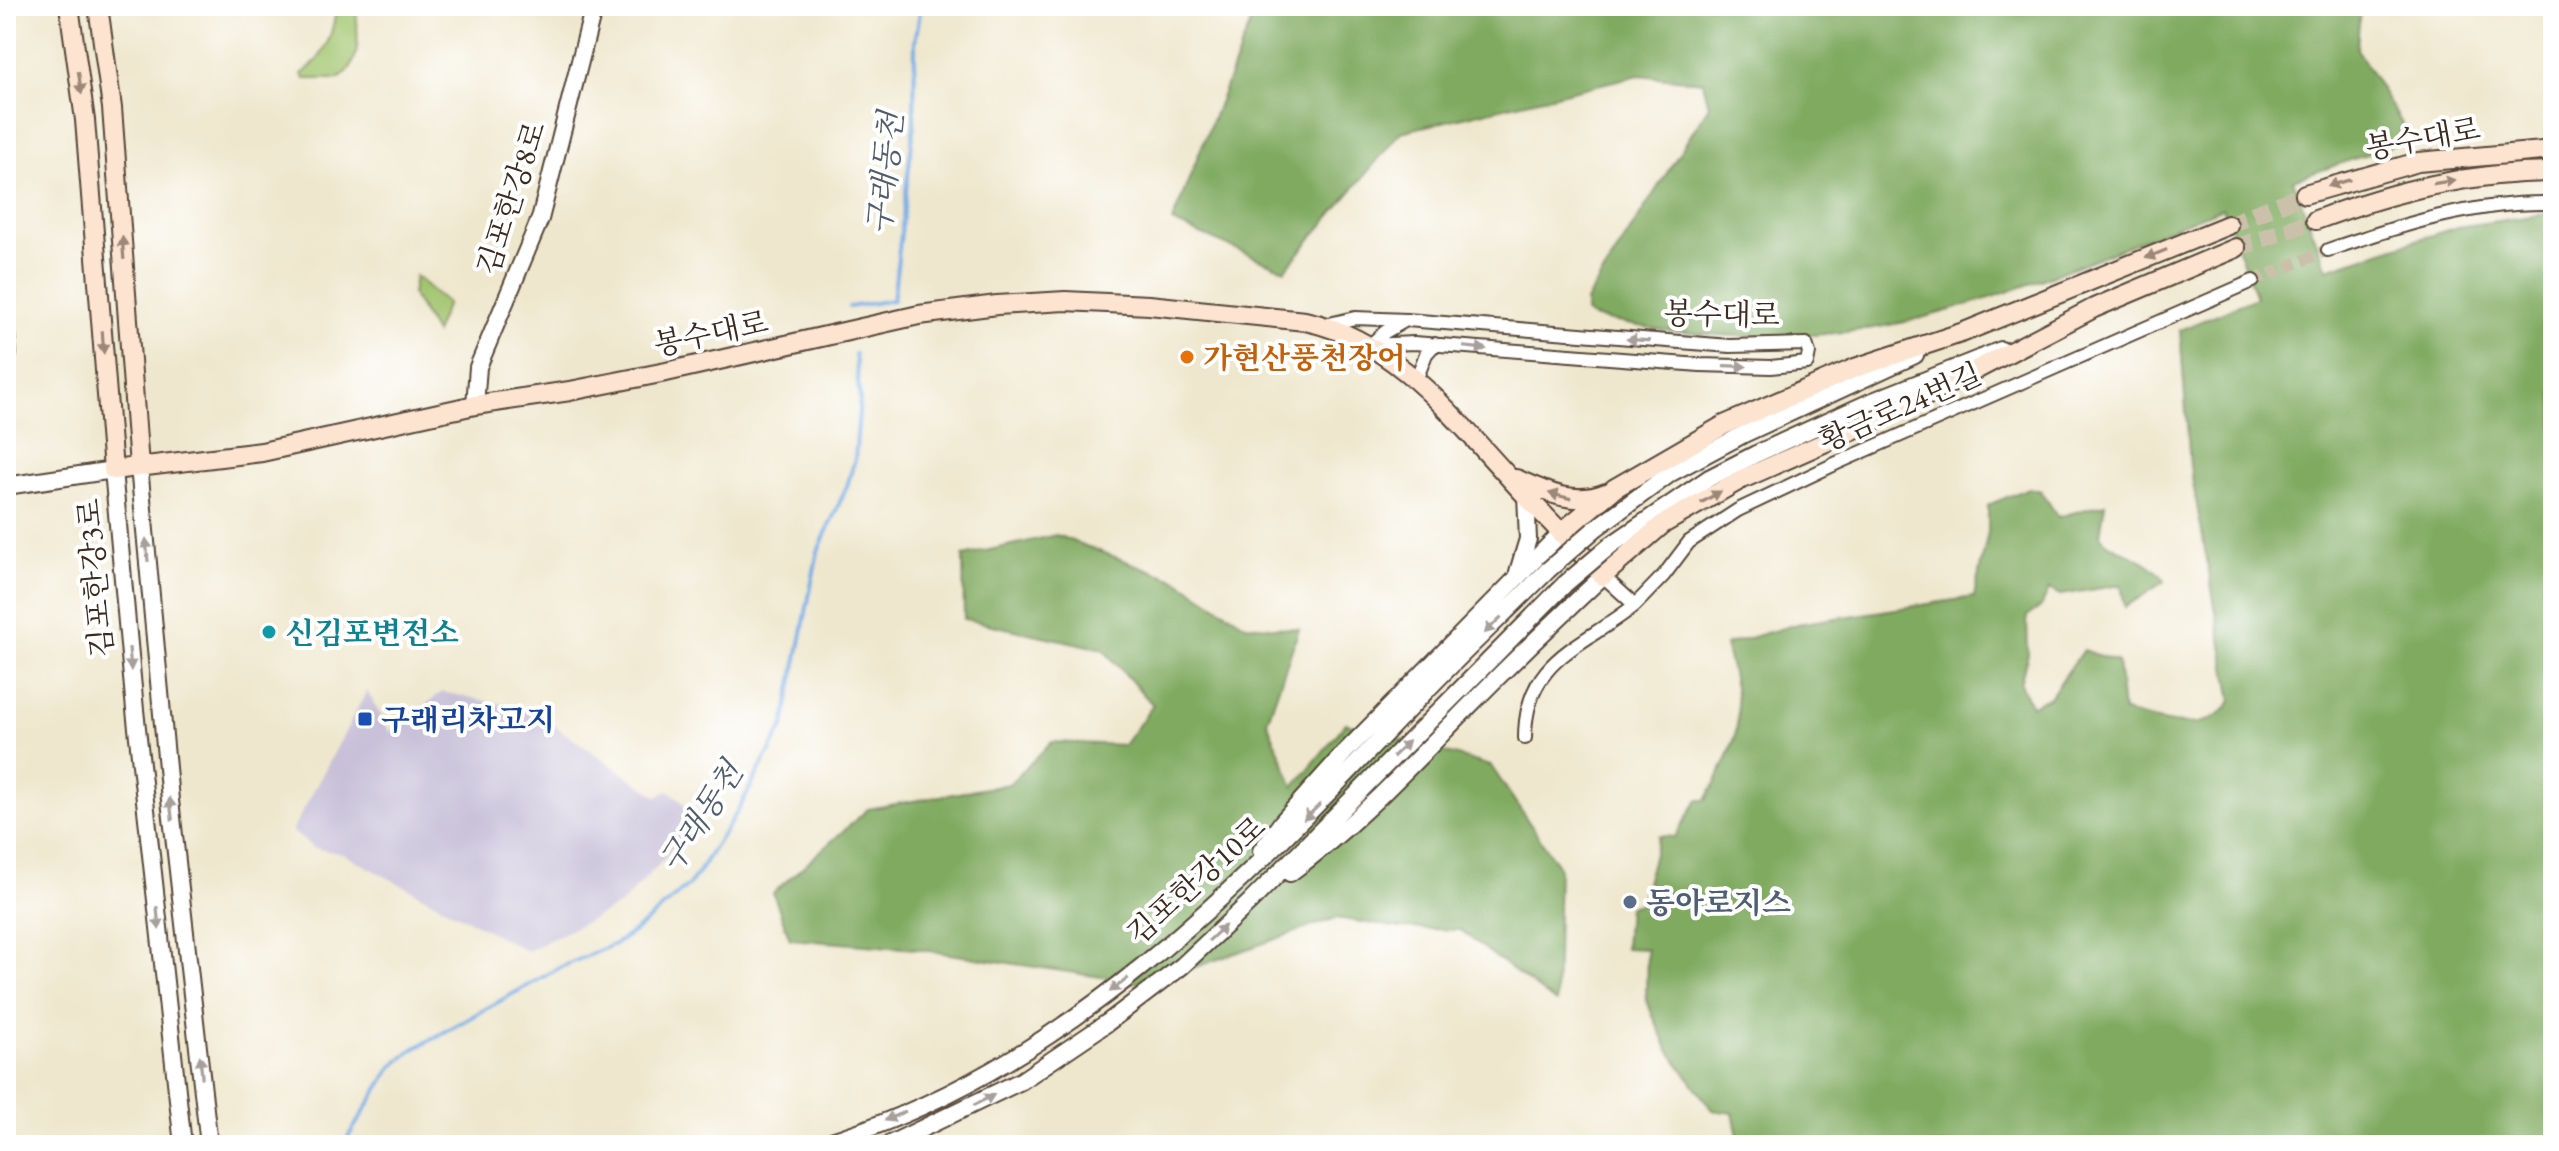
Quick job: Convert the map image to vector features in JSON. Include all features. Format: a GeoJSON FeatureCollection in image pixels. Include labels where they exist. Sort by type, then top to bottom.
{"type":"FeatureCollection","features":[{"type":"Feature","properties":{"kind":"main road","name":"김포한강3로"},"geometry":{"type":"LineString","coordinates":[[69,6],[85,120],[113,470]]}},
{"type":"Feature","properties":{"kind":"main road","name":"김포한강3로"},"geometry":{"type":"LineString","coordinates":[[98,6],[112,108],[139,466]]}},
{"type":"Feature","properties":{"kind":"main road","name":"봉수대로"},"geometry":{"type":"LineString","coordinates":[[2305,194],[2418,162],[2553,150]]}},
{"type":"Feature","properties":{"kind":"main road","name":"봉수대로"},"geometry":{"type":"LineString","coordinates":[[2316,220],[2380,196],[2434,183],[2553,172]]}},
{"type":"Feature","properties":{"kind":"main road"},"geometry":{"type":"LineString","coordinates":[[1507,475],[1556,497],[1572,499],[1601,495],[1724,425],[1855,368],[1964,332],[2228,225]]}},
{"type":"Feature","properties":{"kind":"main road"},"geometry":{"type":"LineString","coordinates":[[1603,576],[1663,524],[1740,480],[1905,407],[1976,372],[2021,343],[2236,248]]}},
{"type":"Feature","properties":{"kind":"main road","name":"봉수대로"},"geometry":{"type":"LineString","coordinates":[[113,470],[262,452],[475,405],[570,391],[919,315],[1027,302],[1149,305],[1324,325],[1370,345],[1416,380],[1603,576]]}},
{"type":"Feature","properties":{"kind":"main road"},"geometry":{"type":"LineString","coordinates":[[1562,532],[1615,488]]}},
{"type":"Feature","properties":{"kind":"street","name":"김포한강8로"},"geometry":{"type":"LineString","coordinates":[[475,405],[478,367],[540,219],[594,6]]}},
{"type":"Feature","properties":{"kind":"street"},"geometry":{"type":"LineString","coordinates":[[2328,250],[2432,217],[2491,207],[2553,203]]}},
{"type":"Feature","properties":{"kind":"street","name":"황금로24번길"},"geometry":{"type":"LineString","coordinates":[[1525,738],[1529,700],[1545,673],[1578,642],[1635,605],[1664,575],[1689,542],[1738,510],[1822,469],[2253,281]]}},
{"type":"Feature","properties":{"kind":"street"},"geometry":{"type":"LineString","coordinates":[[6,314],[10,353],[6,372]]}},
{"type":"Feature","properties":{"kind":"street","name":"봉수대로"},"geometry":{"type":"LineString","coordinates":[[1324,325],[1355,318],[1407,320],[1716,346],[1806,344],[1809,353],[1807,363],[1738,367],[1435,344],[1370,345]]}},
{"type":"Feature","properties":{"kind":"street"},"geometry":{"type":"LineString","coordinates":[[1370,345],[1407,320]]}},
{"type":"Feature","properties":{"kind":"street","name":"김포한강10로"},"geometry":{"type":"LineString","coordinates":[[818,1145],[851,1135],[955,1090],[1049,1037],[1150,961],[1237,885],[1548,570],[1596,528],[1683,466],[1744,434],[1964,332]]}},
{"type":"Feature","properties":{"kind":"street","name":"김포한강10로"},"geometry":{"type":"LineString","coordinates":[[888,1145],[984,1100],[1059,1057],[1182,966],[1250,902],[1565,584],[1611,545],[1709,478],[1756,454],[1868,403],[2021,343]]}},
{"type":"Feature","properties":{"kind":"street"},"geometry":{"type":"LineString","coordinates":[[1416,380],[1426,354],[1435,344]]}},
{"type":"Feature","properties":{"kind":"street","name":"김포한강3로"},"geometry":{"type":"LineString","coordinates":[[139,466],[170,800],[209,1145]]}},
{"type":"Feature","properties":{"kind":"street"},"geometry":{"type":"LineString","coordinates":[[6,486],[113,470]]}},
{"type":"Feature","properties":{"kind":"street","name":"김포한강3로"},"geometry":{"type":"LineString","coordinates":[[113,470],[135,710],[183,1145]]}},
{"type":"Feature","properties":{"kind":"street"},"geometry":{"type":"LineString","coordinates":[[1516,577],[1528,539],[1526,495]]}},
{"type":"Feature","properties":{"kind":"street"},"geometry":{"type":"LineString","coordinates":[[1237,885],[1282,822],[1345,752],[1562,532]]}},
{"type":"Feature","properties":{"kind":"street"},"geometry":{"type":"LineString","coordinates":[[1250,902],[1324,848],[1603,576],[1635,605]]}},
{"type":"Feature","properties":{"kind":"shaded area"},"geometry":{"type":"Polygon","coordinates":[[[367,691],[390,732],[442,692],[531,710],[658,797],[669,790],[696,815],[664,859],[620,905],[527,951],[343,854],[313,848],[292,831],[367,691]]]}},
{"type":"Feature","properties":{"kind":"green space"},"geometry":{"type":"Polygon","coordinates":[[[337,6],[356,6],[358,36],[352,65],[338,79],[305,79],[302,74],[317,60],[327,44],[337,6]]]}},
{"type":"Feature","properties":{"kind":"green space"},"geometry":{"type":"Polygon","coordinates":[[[1252,6],[2360,6],[2357,49],[2404,127],[2397,144],[2293,180],[2327,269],[2457,227],[2553,213],[2553,1145],[1740,1145],[1733,1113],[1712,1110],[1668,1049],[1646,1000],[1647,949],[1625,948],[1628,907],[1640,904],[1659,836],[1675,837],[1697,800],[1706,800],[1734,741],[1738,710],[1725,645],[1797,624],[1974,597],[1988,532],[1988,505],[2029,488],[2041,491],[2058,517],[2105,504],[2100,535],[2112,546],[2149,565],[2165,581],[2125,607],[2121,585],[2060,595],[2049,589],[2041,607],[2027,616],[2028,654],[2020,684],[2031,706],[2050,697],[2083,650],[2118,662],[2123,712],[2182,724],[2209,720],[2221,713],[2232,701],[2190,466],[2180,330],[2256,298],[2223,208],[2001,294],[1884,326],[1801,336],[1716,335],[1592,317],[1586,313],[1586,301],[1709,106],[1703,82],[1639,75],[1401,132],[1285,270],[1172,222],[1255,12],[1252,6]]]}},
{"type":"Feature","properties":{"kind":"green space"},"geometry":{"type":"Polygon","coordinates":[[[415,276],[447,303],[435,333],[412,294],[415,276]]]}},
{"type":"Feature","properties":{"kind":"green space"},"geometry":{"type":"Polygon","coordinates":[[[1056,535],[1177,580],[1246,625],[1299,629],[1267,722],[1294,787],[1346,723],[1491,766],[1559,867],[1556,1003],[1460,930],[1400,928],[1336,918],[1147,984],[916,949],[790,939],[773,893],[868,809],[1009,784],[1052,742],[1124,745],[1153,705],[1103,649],[964,619],[963,556],[1056,535]]]}},
{"type":"Feature","properties":{"kind":"waterway","name":"구래동천"},"geometry":{"type":"LineString","coordinates":[[849,307],[893,300],[914,125],[915,42],[921,6]]}},
{"type":"Feature","properties":{"kind":"waterway","name":"구래동천"},"geometry":{"type":"LineString","coordinates":[[343,1145],[392,1067],[412,1050],[561,967],[617,943],[692,882],[737,812],[784,725],[818,551],[847,486],[855,459],[860,400],[855,354]]}},
{"type":"Feature","properties":{"kind":"tunnel"},"geometry":{"type":"LineString","coordinates":[[2228,225],[2305,194]]}},
{"type":"Feature","properties":{"kind":"tunnel"},"geometry":{"type":"LineString","coordinates":[[2236,248],[2316,220]]}},
{"type":"Feature","properties":{"kind":"tunnel"},"geometry":{"type":"LineString","coordinates":[[2253,281],[2328,250]]}},
{"type":"Feature","properties":{"kind":"place","name":"가현산풍천장어"},"geometry":{"type":"Point","coordinates":[1187,357]}},
{"type":"Feature","properties":{"kind":"place","name":"신김포변전소"},"geometry":{"type":"Point","coordinates":[269,632]}},
{"type":"Feature","properties":{"kind":"place","name":"구래리차고지"},"geometry":{"type":"Point","coordinates":[365,719]}},
{"type":"Feature","properties":{"kind":"place","name":"동아로지스"},"geometry":{"type":"Point","coordinates":[1630,902]}}]}
